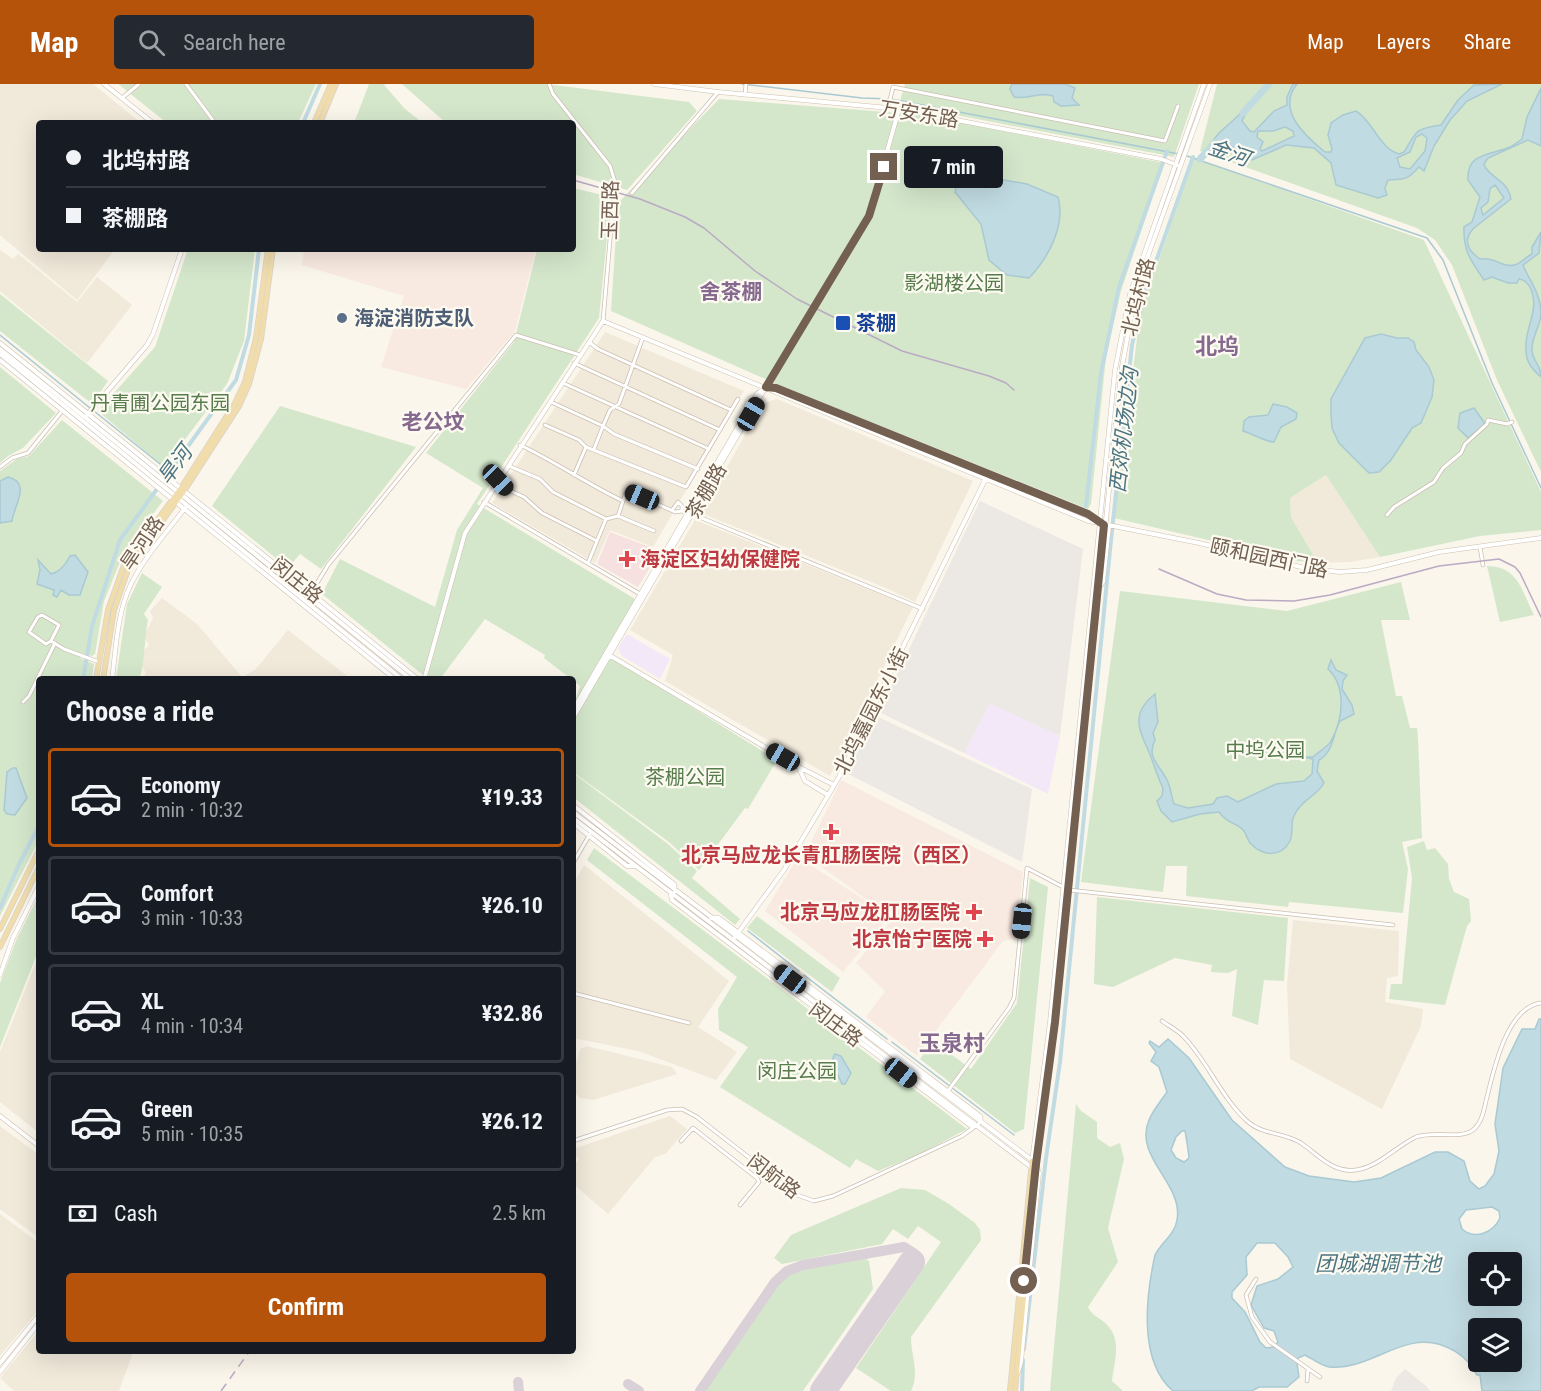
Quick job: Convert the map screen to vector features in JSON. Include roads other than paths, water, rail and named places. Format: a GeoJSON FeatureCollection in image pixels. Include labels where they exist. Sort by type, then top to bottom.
{"type":"FeatureCollection","features":[{"type":"Feature","properties":{"kind":"main road"},"geometry":{"type":"LineString","coordinates":[[315,120],[331,84]]}},
{"type":"Feature","properties":{"kind":"main road"},"geometry":{"type":"LineString","coordinates":[[321,120],[336,84]]}},
{"type":"Feature","properties":{"kind":"main road","name":"旱河路"},"geometry":{"type":"LineString","coordinates":[[96,676],[108,610],[124,565],[178,495],[235,403],[245,382],[256,338],[268,252]]}},
{"type":"Feature","properties":{"kind":"main road","name":"旱河路"},"geometry":{"type":"LineString","coordinates":[[103,676],[114,610],[125,578],[142,548],[231,419],[249,384],[261,339],[273,252]]}},
{"type":"Feature","properties":{"kind":"main road"},"geometry":{"type":"LineString","coordinates":[[0,929],[36,856]]}},
{"type":"Feature","properties":{"kind":"main road"},"geometry":{"type":"LineString","coordinates":[[0,947],[36,873]]}},
{"type":"Feature","properties":{"kind":"main road","name":"北坞村路"},"geometry":{"type":"LineString","coordinates":[[1015,1391],[1035,1167]]}},
{"type":"Feature","properties":{"kind":"main road","name":"北坞村路"},"geometry":{"type":"LineString","coordinates":[[1010,1391],[1035,1167]]}},
{"type":"Feature","properties":{"kind":"street"},"geometry":{"type":"LineString","coordinates":[[104,84],[149,120]]}},
{"type":"Feature","properties":{"kind":"street"},"geometry":{"type":"LineString","coordinates":[[122,98],[139,84]]}},
{"type":"Feature","properties":{"kind":"street"},"geometry":{"type":"LineString","coordinates":[[186,84],[213,120]]}},
{"type":"Feature","properties":{"kind":"street","name":"玉西路"},"geometry":{"type":"LineString","coordinates":[[549,84],[553,94],[574,120]]}},
{"type":"Feature","properties":{"kind":"street","name":"万安东路"},"geometry":{"type":"LineString","coordinates":[[654,84],[899,109],[1161,159],[1177,165]]}},
{"type":"Feature","properties":{"kind":"street","name":"北坞村路"},"geometry":{"type":"LineString","coordinates":[[1035,1167],[1055,1022],[1069,890],[1099,589],[1115,370],[1133,285],[1180,158],[1203,84]]}},
{"type":"Feature","properties":{"kind":"street","name":"北坞村路"},"geometry":{"type":"LineString","coordinates":[[1180,158],[1186,152],[1210,84]]}},
{"type":"Feature","properties":{"kind":"street"},"geometry":{"type":"LineString","coordinates":[[745,95],[746,86]]}},
{"type":"Feature","properties":{"kind":"street"},"geometry":{"type":"LineString","coordinates":[[888,108],[893,87],[1165,141],[1178,106]]}},
{"type":"Feature","properties":{"kind":"street"},"geometry":{"type":"LineString","coordinates":[[632,192],[718,92]]}},
{"type":"Feature","properties":{"kind":"street","name":"茶棚路"},"geometry":{"type":"LineString","coordinates":[[576,713],[757,394],[766,387],[873,209],[899,109]]}},
{"type":"Feature","properties":{"kind":"street","name":"玉西路"},"geometry":{"type":"LineString","coordinates":[[576,123],[610,166],[615,182],[603,321]]}},
{"type":"Feature","properties":{"kind":"street"},"geometry":{"type":"LineString","coordinates":[[89,412],[147,345],[153,334],[181,252]]}},
{"type":"Feature","properties":{"kind":"street"},"geometry":{"type":"LineString","coordinates":[[425,676],[465,533],[520,445],[603,321]]}},
{"type":"Feature","properties":{"kind":"street","name":"颐和园西门路"},"geometry":{"type":"LineString","coordinates":[[603,321],[766,387],[776,388],[987,476],[1088,514],[1104,525],[1330,572],[1367,570],[1418,557],[1541,538]]}},
{"type":"Feature","properties":{"kind":"street"},"geometry":{"type":"LineString","coordinates":[[310,595],[328,565],[516,335],[580,355]]}},
{"type":"Feature","properties":{"kind":"street"},"geometry":{"type":"LineString","coordinates":[[594,449],[610,410],[619,404],[643,337]]}},
{"type":"Feature","properties":{"kind":"street"},"geometry":{"type":"LineString","coordinates":[[589,342],[598,349],[731,410]]}},
{"type":"Feature","properties":{"kind":"street"},"geometry":{"type":"LineString","coordinates":[[0,343],[89,412],[170,488]]}},
{"type":"Feature","properties":{"kind":"street"},"geometry":{"type":"LineString","coordinates":[[0,348],[89,412]]}},
{"type":"Feature","properties":{"kind":"street"},"geometry":{"type":"LineString","coordinates":[[0,354],[64,409],[89,412]]}},
{"type":"Feature","properties":{"kind":"street"},"geometry":{"type":"LineString","coordinates":[[0,360],[170,488]]}},
{"type":"Feature","properties":{"kind":"street"},"geometry":{"type":"LineString","coordinates":[[574,363],[720,430]]}},
{"type":"Feature","properties":{"kind":"street"},"geometry":{"type":"LineString","coordinates":[[562,382],[709,449]]}},
{"type":"Feature","properties":{"kind":"street"},"geometry":{"type":"LineString","coordinates":[[545,425],[579,440],[586,447],[686,487],[738,399]]}},
{"type":"Feature","properties":{"kind":"street"},"geometry":{"type":"LineString","coordinates":[[549,401],[603,426],[614,434],[698,469]]}},
{"type":"Feature","properties":{"kind":"street"},"geometry":{"type":"LineString","coordinates":[[0,467],[12,458],[28,453],[64,409]]}},
{"type":"Feature","properties":{"kind":"street"},"geometry":{"type":"LineString","coordinates":[[1387,515],[1394,507],[1434,482],[1443,468],[1461,453],[1465,444],[1487,424],[1488,420],[1511,422]]}},
{"type":"Feature","properties":{"kind":"street"},"geometry":{"type":"LineString","coordinates":[[520,445],[554,461],[574,475],[623,501]]}},
{"type":"Feature","properties":{"kind":"street"},"geometry":{"type":"LineString","coordinates":[[574,475],[586,447]]}},
{"type":"Feature","properties":{"kind":"street"},"geometry":{"type":"LineString","coordinates":[[507,465],[540,480],[553,492],[606,519],[618,516],[654,531]]}},
{"type":"Feature","properties":{"kind":"street","name":"北坞嘉园东小街"},"geometry":{"type":"LineString","coordinates":[[736,935],[784,870],[828,795],[987,476]]}},
{"type":"Feature","properties":{"kind":"street"},"geometry":{"type":"LineString","coordinates":[[498,480],[506,489],[524,497],[542,513],[597,541]]}},
{"type":"Feature","properties":{"kind":"street","name":"闵庄路"},"geometry":{"type":"LineString","coordinates":[[170,488],[414,676]]}},
{"type":"Feature","properties":{"kind":"street","name":"闵庄路"},"geometry":{"type":"LineString","coordinates":[[170,488],[238,533],[407,676]]}},
{"type":"Feature","properties":{"kind":"street"},"geometry":{"type":"LineString","coordinates":[[618,516],[627,490],[678,513],[682,511],[690,514],[922,609]]}},
{"type":"Feature","properties":{"kind":"street","name":"闵庄路"},"geometry":{"type":"LineString","coordinates":[[178,495],[186,507],[391,676]]}},
{"type":"Feature","properties":{"kind":"street","name":"旱河路"},"geometry":{"type":"LineString","coordinates":[[113,676],[120,622],[131,585],[147,558],[186,507],[178,495]]}},
{"type":"Feature","properties":{"kind":"street"},"geometry":{"type":"LineString","coordinates":[[484,502],[643,595]]}},
{"type":"Feature","properties":{"kind":"street"},"geometry":{"type":"LineString","coordinates":[[673,509],[678,502],[682,506],[682,511]]}},
{"type":"Feature","properties":{"kind":"street","name":"闵庄路"},"geometry":{"type":"LineString","coordinates":[[186,507],[398,676]]}},
{"type":"Feature","properties":{"kind":"street"},"geometry":{"type":"LineString","coordinates":[[588,563],[606,519]]}},
{"type":"Feature","properties":{"kind":"street","name":"北坞村路"},"geometry":{"type":"LineString","coordinates":[[1099,589],[1103,582],[1104,525]]}},
{"type":"Feature","properties":{"kind":"street","name":"北坞村路"},"geometry":{"type":"LineString","coordinates":[[1035,1167],[1063,887],[1104,525]]}},
{"type":"Feature","properties":{"kind":"street"},"geometry":{"type":"LineString","coordinates":[[238,533],[242,543]]}},
{"type":"Feature","properties":{"kind":"street"},"geometry":{"type":"LineString","coordinates":[[1480,547],[1483,565]]}},
{"type":"Feature","properties":{"kind":"street"},"geometry":{"type":"LineString","coordinates":[[38,676],[53,642],[59,625],[42,615],[38,616],[29,632],[46,644],[53,642],[97,662]]}},
{"type":"Feature","properties":{"kind":"street"},"geometry":{"type":"LineString","coordinates":[[608,655],[797,766],[834,784]]}},
{"type":"Feature","properties":{"kind":"street","name":"茶棚路"},"geometry":{"type":"LineString","coordinates":[[576,705],[608,655]]}},
{"type":"Feature","properties":{"kind":"street"},"geometry":{"type":"LineString","coordinates":[[23,702],[29,696],[36,680]]}},
{"type":"Feature","properties":{"kind":"street"},"geometry":{"type":"LineString","coordinates":[[797,766],[805,781],[828,795]]}},
{"type":"Feature","properties":{"kind":"street","name":"闵庄路"},"geometry":{"type":"LineString","coordinates":[[576,807],[674,884],[676,892]]}},
{"type":"Feature","properties":{"kind":"street","name":"闵庄路"},"geometry":{"type":"LineString","coordinates":[[576,814],[710,918],[736,935],[977,1126],[1035,1167]]}},
{"type":"Feature","properties":{"kind":"street","name":"闵庄路"},"geometry":{"type":"LineString","coordinates":[[576,821],[590,834]]}},
{"type":"Feature","properties":{"kind":"street","name":"闵庄路"},"geometry":{"type":"LineString","coordinates":[[576,825],[670,893],[672,900],[826,1008],[981,1122],[1035,1167]]}},
{"type":"Feature","properties":{"kind":"street"},"geometry":{"type":"LineString","coordinates":[[576,858],[590,834]]}},
{"type":"Feature","properties":{"kind":"street"},"geometry":{"type":"LineString","coordinates":[[950,1089],[1014,998],[1027,868],[1063,887]]}},
{"type":"Feature","properties":{"kind":"street"},"geometry":{"type":"LineString","coordinates":[[1069,890],[1393,925]]}},
{"type":"Feature","properties":{"kind":"street"},"geometry":{"type":"LineString","coordinates":[[0,975],[13,938],[36,892]]}},
{"type":"Feature","properties":{"kind":"street"},"geometry":{"type":"LineString","coordinates":[[576,994],[689,1023]]}},
{"type":"Feature","properties":{"kind":"street"},"geometry":{"type":"LineString","coordinates":[[1162,1021],[1183,1036],[1229,1100],[1249,1123],[1299,1142],[1335,1168],[1353,1170],[1367,1167],[1423,1134],[1437,1132],[1460,1134],[1472,1131],[1481,1120],[1500,1051],[1507,1036],[1520,1013],[1528,1007],[1541,1003]]}},
{"type":"Feature","properties":{"kind":"street","name":"闵庄路"},"geometry":{"type":"LineString","coordinates":[[826,1008],[950,1089],[980,1116],[981,1122]]}},
{"type":"Feature","properties":{"kind":"street","name":"闵航路"},"geometry":{"type":"LineString","coordinates":[[576,1140],[667,1110],[682,1109],[705,1123],[797,1195],[814,1201],[832,1196],[925,1154],[977,1126]]}},
{"type":"Feature","properties":{"kind":"street"},"geometry":{"type":"LineString","coordinates":[[0,1116],[36,1144]]}},
{"type":"Feature","properties":{"kind":"street"},"geometry":{"type":"LineString","coordinates":[[977,1126],[981,1122]]}},
{"type":"Feature","properties":{"kind":"street"},"geometry":{"type":"LineString","coordinates":[[681,1141],[693,1128],[757,1178],[759,1182],[740,1205]]}},
{"type":"Feature","properties":{"kind":"street"},"geometry":{"type":"LineString","coordinates":[[1256,1279],[1245,1295],[1252,1317],[1269,1342],[1320,1377]]}},
{"type":"Feature","properties":{"kind":"street"},"geometry":{"type":"LineString","coordinates":[[0,1363],[36,1319]]}},
{"type":"Feature","properties":{"kind":"street"},"geometry":{"type":"LineString","coordinates":[[0,1372],[36,1327]]}},
{"type":"Feature","properties":{"kind":"street"},"geometry":{"type":"LineString","coordinates":[[1307,1381],[1308,1369]]}},
{"type":"Feature","properties":{"kind":"water"},"geometry":{"type":"Polygon","coordinates":[[[1012,84],[1065,84],[1075,88],[1072,98],[1079,105],[1061,106],[1054,102],[1053,96],[1048,95],[1014,97],[1010,89],[1012,84]]]}},
{"type":"Feature","properties":{"kind":"water"},"geometry":{"type":"Polygon","coordinates":[[[1293,84],[1297,84],[1291,94],[1291,113],[1302,130],[1325,152],[1331,152],[1332,149],[1328,135],[1331,123],[1343,115],[1356,111],[1362,115],[1386,146],[1399,154],[1404,152],[1417,132],[1441,125],[1458,100],[1474,85],[1502,84],[1467,101],[1450,120],[1434,146],[1424,171],[1419,167],[1406,178],[1388,180],[1385,188],[1387,195],[1378,198],[1336,185],[1331,163],[1314,148],[1286,145],[1252,160],[1239,155],[1227,141],[1213,149],[1208,147],[1219,133],[1249,106],[1242,121],[1250,131],[1254,132],[1274,111],[1287,105],[1287,97],[1293,84]],[[1285,127],[1273,131],[1258,131],[1257,137],[1263,142],[1260,149],[1262,151],[1294,136],[1293,131],[1285,127]],[[1422,134],[1416,137],[1410,152],[1397,158],[1400,167],[1410,169],[1425,151],[1427,138],[1422,134]]]}},
{"type":"Feature","properties":{"kind":"water"},"geometry":{"type":"Polygon","coordinates":[[[1541,88],[1541,146],[1528,140],[1488,158],[1484,164],[1486,169],[1502,182],[1511,199],[1474,228],[1467,241],[1472,252],[1480,259],[1510,266],[1532,254],[1532,247],[1541,232],[1539,253],[1523,265],[1541,307],[1532,351],[1541,377],[1530,365],[1526,354],[1527,334],[1534,303],[1530,287],[1519,279],[1517,283],[1508,283],[1492,277],[1484,280],[1469,255],[1464,235],[1464,227],[1472,222],[1480,197],[1468,180],[1471,164],[1482,156],[1510,147],[1522,139],[1527,117],[1541,88]],[[1495,185],[1490,189],[1488,202],[1481,208],[1483,215],[1504,198],[1495,185]]]}},
{"type":"Feature","properties":{"kind":"water"},"geometry":{"type":"Polygon","coordinates":[[[965,173],[1027,184],[1058,197],[1060,219],[1054,241],[1043,261],[1029,278],[1007,275],[989,260],[981,224],[955,192],[957,182],[965,173]]]}},
{"type":"Feature","properties":{"kind":"water"},"geometry":{"type":"Polygon","coordinates":[[[1381,334],[1408,338],[1414,342],[1416,350],[1429,367],[1434,380],[1432,397],[1421,423],[1412,428],[1391,460],[1379,472],[1369,473],[1339,443],[1332,428],[1331,399],[1365,338],[1381,334]]]}},
{"type":"Feature","properties":{"kind":"water"},"geometry":{"type":"Polygon","coordinates":[[[1273,404],[1287,407],[1297,413],[1296,419],[1281,427],[1274,442],[1243,431],[1244,421],[1249,417],[1268,415],[1273,404]]]}},
{"type":"Feature","properties":{"kind":"water"},"geometry":{"type":"Polygon","coordinates":[[[1474,408],[1484,425],[1468,438],[1458,428],[1460,413],[1474,408]]]}},
{"type":"Feature","properties":{"kind":"water"},"geometry":{"type":"Polygon","coordinates":[[[8,477],[19,484],[20,495],[12,521],[0,523],[0,481],[8,477]]]}},
{"type":"Feature","properties":{"kind":"water"},"geometry":{"type":"Polygon","coordinates":[[[75,555],[88,572],[80,595],[69,595],[61,590],[57,597],[53,595],[54,590],[37,584],[40,570],[38,560],[51,574],[62,567],[70,556],[75,555]]]}},
{"type":"Feature","properties":{"kind":"water"},"geometry":{"type":"Polygon","coordinates":[[[1331,660],[1336,670],[1347,675],[1342,689],[1352,705],[1354,714],[1340,721],[1330,748],[1319,760],[1317,771],[1324,783],[1296,812],[1292,821],[1291,838],[1286,847],[1277,853],[1261,851],[1250,842],[1241,828],[1219,812],[1200,814],[1172,822],[1161,811],[1157,801],[1162,796],[1163,788],[1142,735],[1139,721],[1142,708],[1147,701],[1155,694],[1158,722],[1153,733],[1155,740],[1152,752],[1168,783],[1174,804],[1188,808],[1213,804],[1217,798],[1227,796],[1238,802],[1276,784],[1304,781],[1312,774],[1313,759],[1303,757],[1313,757],[1330,743],[1340,714],[1338,685],[1328,669],[1331,660]]]}},
{"type":"Feature","properties":{"kind":"water"},"geometry":{"type":"Polygon","coordinates":[[[16,768],[27,798],[15,815],[7,814],[4,810],[7,772],[16,768]]]}},
{"type":"Feature","properties":{"kind":"water","name":"团城湖调节池"},"geometry":{"type":"Polygon","coordinates":[[[1541,1019],[1541,1391],[1482,1391],[1480,1375],[1475,1372],[1522,1372],[1522,1318],[1468,1318],[1468,1362],[1450,1348],[1429,1342],[1415,1343],[1344,1367],[1329,1367],[1305,1355],[1298,1358],[1299,1377],[1287,1387],[1259,1387],[1252,1391],[1173,1391],[1162,1378],[1154,1363],[1148,1327],[1149,1289],[1155,1255],[1171,1234],[1177,1220],[1177,1207],[1173,1194],[1153,1158],[1146,1133],[1149,1120],[1167,1092],[1159,1067],[1151,1061],[1156,1052],[1149,1043],[1150,1041],[1159,1047],[1168,1039],[1189,1058],[1232,1120],[1285,1167],[1309,1176],[1354,1182],[1381,1178],[1435,1152],[1448,1152],[1464,1161],[1470,1181],[1479,1189],[1485,1186],[1494,1174],[1499,1151],[1495,1124],[1503,1068],[1522,1029],[1535,1029],[1541,1019]],[[1185,1131],[1176,1137],[1171,1150],[1176,1158],[1184,1162],[1189,1158],[1185,1131]],[[1492,1207],[1466,1210],[1459,1219],[1462,1229],[1478,1234],[1493,1228],[1500,1218],[1499,1211],[1492,1207]],[[1257,1243],[1246,1257],[1247,1275],[1232,1292],[1232,1298],[1245,1312],[1260,1342],[1266,1348],[1274,1347],[1278,1342],[1274,1331],[1264,1328],[1251,1305],[1257,1286],[1278,1279],[1293,1267],[1288,1257],[1275,1243],[1257,1243]]]}},
{"type":"Feature","properties":{"kind":"water"},"geometry":{"type":"Polygon","coordinates":[[[835,1054],[841,1056],[851,1073],[845,1084],[842,1084],[833,1065],[835,1054]]]}},
{"type":"Feature","properties":{"kind":"waterway","name":"旱河"},"geometry":{"type":"LineString","coordinates":[[304,120],[320,84]]}},
{"type":"Feature","properties":{"kind":"waterway","name":"金河"},"geometry":{"type":"LineString","coordinates":[[742,84],[862,98],[891,99],[1179,154]]}},
{"type":"Feature","properties":{"kind":"waterway"},"geometry":{"type":"LineString","coordinates":[[1243,113],[1269,84]]}},
{"type":"Feature","properties":{"kind":"waterway"},"geometry":{"type":"LineString","coordinates":[[1200,159],[1215,143]]}},
{"type":"Feature","properties":{"kind":"waterway"},"geometry":{"type":"LineString","coordinates":[[1086,506],[1101,373],[1119,287],[1167,151]]}},
{"type":"Feature","properties":{"kind":"waterway","name":"金河"},"geometry":{"type":"LineString","coordinates":[[1187,156],[1427,238],[1443,260],[1492,383],[1541,488]]}},
{"type":"Feature","properties":{"kind":"waterway","name":"西郊机场边沟"},"geometry":{"type":"LineString","coordinates":[[1024,1349],[1046,1158],[1060,1062],[1132,345],[1143,298],[1193,157]]}},
{"type":"Feature","properties":{"kind":"waterway","name":"旱河"},"geometry":{"type":"LineString","coordinates":[[84,676],[92,626],[120,540],[236,380],[249,335],[259,252]]}},
{"type":"Feature","properties":{"kind":"waterway"},"geometry":{"type":"LineString","coordinates":[[0,335],[90,408]]}},
{"type":"Feature","properties":{"kind":"waterway"},"geometry":{"type":"LineString","coordinates":[[94,411],[170,472]]}},
{"type":"Feature","properties":{"kind":"waterway","name":"旱河"},"geometry":{"type":"LineString","coordinates":[[0,908],[36,832]]}},
{"type":"Feature","properties":{"kind":"waterway"},"geometry":{"type":"LineString","coordinates":[[748,931],[799,971]]}},
{"type":"Feature","properties":{"kind":"waterway"},"geometry":{"type":"LineString","coordinates":[[804,975],[887,1039]]}},
{"type":"Feature","properties":{"kind":"waterway"},"geometry":{"type":"LineString","coordinates":[[892,1042],[1014,1135]]}},
{"type":"Feature","properties":{"kind":"waterway","name":"西郊机场边沟"},"geometry":{"type":"LineString","coordinates":[[1022,1391],[1023,1360]]}},
{"type":"Feature","properties":{"kind":"tram line"},"geometry":{"type":"LineString","coordinates":[[576,181],[640,199],[685,217],[704,228],[755,271],[797,299],[902,351],[989,376],[1006,383],[1014,390]]}},
{"type":"Feature","properties":{"kind":"tram line"},"geometry":{"type":"LineString","coordinates":[[1159,569],[1217,594],[1246,600],[1294,601],[1330,595],[1439,566],[1499,559],[1515,567],[1520,573],[1541,617]]}},
{"type":"Feature","properties":{"kind":"railway"},"geometry":{"type":"LineString","coordinates":[[221,1391],[248,1354]]}},
{"type":"Feature","properties":{"kind":"place","name":"海淀消防支队"},"geometry":{"type":"Point","coordinates":[342,318]}},
{"type":"Feature","properties":{"kind":"place","name":"茶棚"},"geometry":{"type":"Point","coordinates":[843,323]}},
{"type":"Feature","properties":{"kind":"place","name":"海淀区妇幼保健院"},"geometry":{"type":"Point","coordinates":[627,559]}},
{"type":"Feature","properties":{"kind":"place","name":"北京马应龙长青肛肠医院（西区）"},"geometry":{"type":"Point","coordinates":[831,832]}},
{"type":"Feature","properties":{"kind":"place","name":"北京马应龙肛肠医院"},"geometry":{"type":"Point","coordinates":[974,912]}},
{"type":"Feature","properties":{"kind":"place","name":"北京怡宁医院"},"geometry":{"type":"Point","coordinates":[985,939]}},
{"type":"Feature","properties":{"kind":"district","name":"舍茶棚"},"geometry":{"type":"Point","coordinates":[731,292]}},
{"type":"Feature","properties":{"kind":"district","name":"北坞"},"geometry":{"type":"Point","coordinates":[1217,346]}},
{"type":"Feature","properties":{"kind":"district","name":"老公坟"},"geometry":{"type":"Point","coordinates":[433,422]}},
{"type":"Feature","properties":{"kind":"district","name":"玉泉村"},"geometry":{"type":"Point","coordinates":[952,1043]}},
{"type":"Feature","properties":{"kind":"park label","name":"影湖楼公园"},"geometry":{"type":"Point","coordinates":[954,283]}},
{"type":"Feature","properties":{"kind":"park label","name":"丹青圃公园东园"},"geometry":{"type":"Point","coordinates":[160,403]}},
{"type":"Feature","properties":{"kind":"park label","name":"中坞公园"},"geometry":{"type":"Point","coordinates":[1265,750]}},
{"type":"Feature","properties":{"kind":"park label","name":"茶棚公园"},"geometry":{"type":"Point","coordinates":[685,777]}},
{"type":"Feature","properties":{"kind":"park label","name":"闵庄公园"},"geometry":{"type":"Point","coordinates":[797,1071]}}]}
